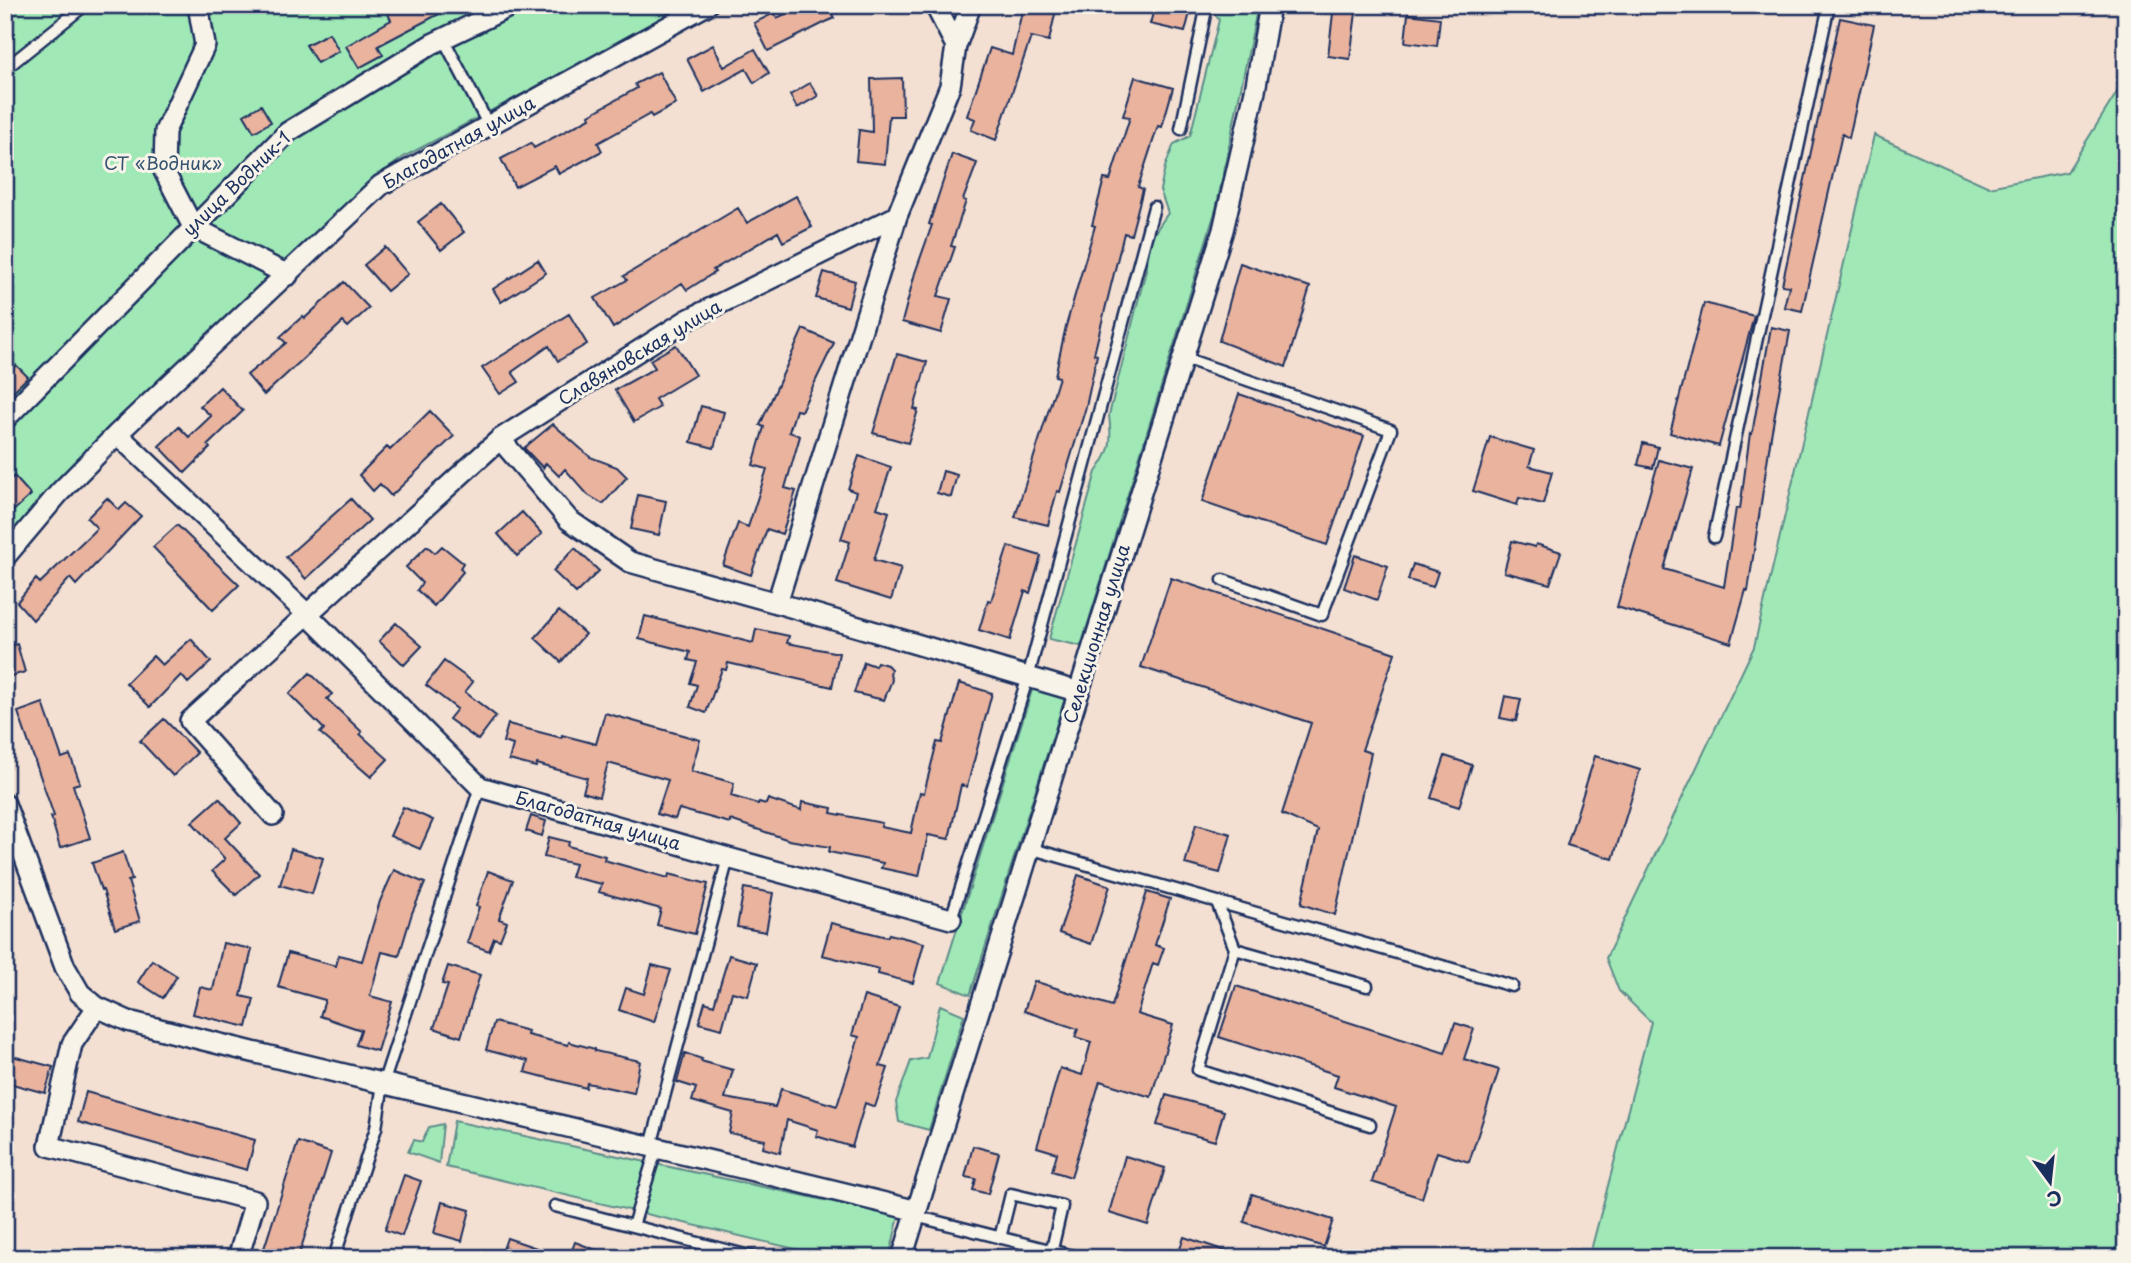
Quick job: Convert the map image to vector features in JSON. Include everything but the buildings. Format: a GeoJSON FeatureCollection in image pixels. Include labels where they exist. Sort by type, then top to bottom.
{"type":"FeatureCollection","features":[{"type":"Feature","properties":{"kind":"street"},"geometry":{"type":"LineString","coordinates":[[198,5],[205,45],[165,131],[164,171],[193,228],[288,275]]}},
{"type":"Feature","properties":{"kind":"street","name":"улица Водник-1"},"geometry":{"type":"LineString","coordinates":[[5,419],[288,132],[443,38],[513,5]]}},
{"type":"Feature","properties":{"kind":"street","name":"Благодатная улица"},"geometry":{"type":"LineString","coordinates":[[5,557],[59,493],[117,434],[381,185],[707,5]]}},
{"type":"Feature","properties":{"kind":"street"},"geometry":{"type":"LineString","coordinates":[[935,5],[956,46]]}},
{"type":"Feature","properties":{"kind":"street"},"geometry":{"type":"LineString","coordinates":[[777,603],[897,216],[950,86],[956,46],[971,5]]}},
{"type":"Feature","properties":{"kind":"street","name":"Селекционная улица"},"geometry":{"type":"LineString","coordinates":[[902,1258],[1223,230],[1255,91],[1270,5]]}},
{"type":"Feature","properties":{"kind":"street","name":"Славяновская улица"},"geometry":{"type":"LineString","coordinates":[[308,615],[500,439],[687,320],[897,216]]}},
{"type":"Feature","properties":{"kind":"street","name":"Благодатная улица"},"geometry":{"type":"LineString","coordinates":[[117,434],[308,615],[480,787],[951,919]]}},
{"type":"Feature","properties":{"kind":"street"},"geometry":{"type":"LineString","coordinates":[[500,439],[569,520],[630,562],[1079,692]]}},
{"type":"Feature","properties":{"kind":"street"},"geometry":{"type":"LineString","coordinates":[[273,815],[190,721],[308,615]]}},
{"type":"Feature","properties":{"kind":"street"},"geometry":{"type":"LineString","coordinates":[[5,804],[65,967],[80,993],[97,1007],[128,1021],[383,1084],[654,1146],[916,1214]]}},
{"type":"Feature","properties":{"kind":"street"},"geometry":{"type":"LineString","coordinates":[[97,1007],[72,1044],[50,1146],[256,1201],[238,1258]]}},
{"type":"Feature","properties":{"kind":"lane"},"geometry":{"type":"LineString","coordinates":[[5,69],[85,5]]}},
{"type":"Feature","properties":{"kind":"lane"},"geometry":{"type":"LineString","coordinates":[[1181,129],[1207,5]]}},
{"type":"Feature","properties":{"kind":"lane"},"geometry":{"type":"LineString","coordinates":[[1714,537],[1829,5]]}},
{"type":"Feature","properties":{"kind":"lane"},"geometry":{"type":"LineString","coordinates":[[443,38],[489,125]]}},
{"type":"Feature","properties":{"kind":"lane"},"geometry":{"type":"LineString","coordinates":[[951,919],[1028,677],[1154,207]]}},
{"type":"Feature","properties":{"kind":"lane"},"geometry":{"type":"LineString","coordinates":[[1184,358],[1391,430],[1322,615],[1223,580]]}},
{"type":"Feature","properties":{"kind":"lane"},"geometry":{"type":"LineString","coordinates":[[334,1258],[376,1128],[383,1084],[480,787]]}},
{"type":"Feature","properties":{"kind":"lane"},"geometry":{"type":"LineString","coordinates":[[1029,848],[1513,986]]}},
{"type":"Feature","properties":{"kind":"lane"},"geometry":{"type":"LineString","coordinates":[[633,1226],[728,858]]}},
{"type":"Feature","properties":{"kind":"lane"},"geometry":{"type":"LineString","coordinates":[[1217,902],[1235,949],[1198,1070],[1370,1125]]}},
{"type":"Feature","properties":{"kind":"lane"},"geometry":{"type":"LineString","coordinates":[[1235,949],[1367,986]]}},
{"type":"Feature","properties":{"kind":"lane"},"geometry":{"type":"LineString","coordinates":[[1000,1238],[1011,1194],[1062,1206],[1051,1254]]}},
{"type":"Feature","properties":{"kind":"lane"},"geometry":{"type":"LineString","coordinates":[[555,1206],[757,1258]]}},
{"type":"Feature","properties":{"kind":"lane"},"geometry":{"type":"LineString","coordinates":[[916,1214],[1051,1254],[1080,1258]]}},
{"type":"Feature","properties":{"kind":"green space","name":"СТ «Водник»"},"geometry":{"type":"Polygon","coordinates":[[[5,5],[691,5],[405,156],[364,186],[82,461],[5,545],[5,5]]]}},
{"type":"Feature","properties":{"kind":"green space"},"geometry":{"type":"Polygon","coordinates":[[[1216,5],[1258,5],[1216,209],[1081,646],[1049,639],[1096,472],[1110,445],[1109,415],[1146,270],[1151,238],[1168,213],[1160,190],[1165,167],[1174,144],[1190,136],[1219,20],[1215,14],[1216,5]]]}},
{"type":"Feature","properties":{"kind":"green space"},"geometry":{"type":"Polygon","coordinates":[[[2126,78],[2126,1258],[1589,1258],[1651,1022],[1619,991],[1606,958],[1754,647],[1874,135],[1989,187],[2067,172],[2126,78]]]}},
{"type":"Feature","properties":{"kind":"green space"},"geometry":{"type":"Polygon","coordinates":[[[1033,687],[1065,698],[970,995],[940,983],[1033,687]]]}},
{"type":"Feature","properties":{"kind":"green space"},"geometry":{"type":"Polygon","coordinates":[[[940,1005],[964,1015],[929,1130],[899,1122],[896,1102],[911,1061],[927,1058],[940,1005]]]}},
{"type":"Feature","properties":{"kind":"green space"},"geometry":{"type":"Polygon","coordinates":[[[454,1121],[899,1216],[889,1258],[834,1258],[446,1167],[454,1121]]]}},
{"type":"Feature","properties":{"kind":"green space"},"geometry":{"type":"Polygon","coordinates":[[[443,1124],[439,1163],[408,1152],[414,1140],[422,1142],[429,1127],[443,1124]]]}}]}
